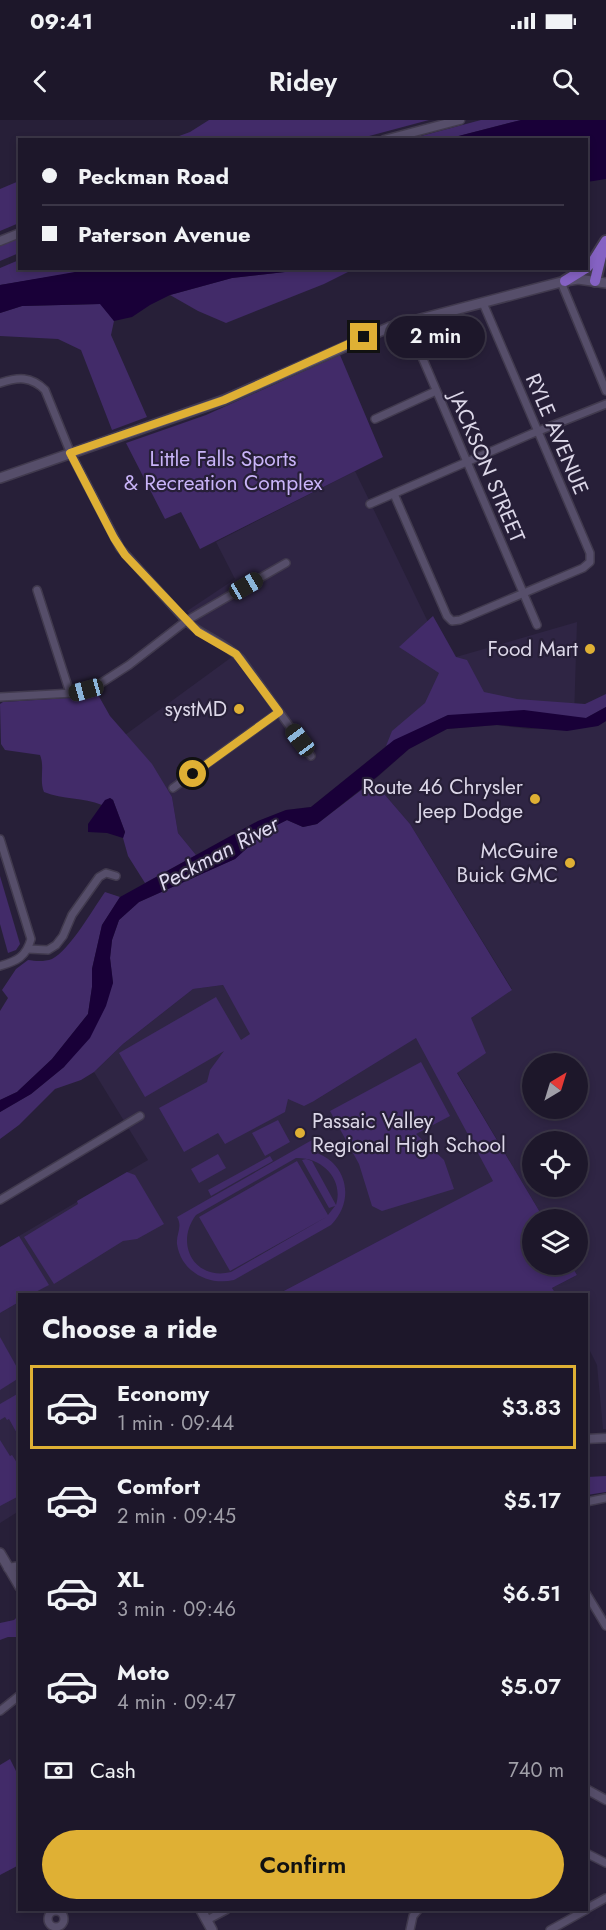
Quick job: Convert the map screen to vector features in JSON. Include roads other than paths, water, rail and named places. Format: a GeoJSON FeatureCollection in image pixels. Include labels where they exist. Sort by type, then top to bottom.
{"type":"FeatureCollection","features":[{"type":"Feature","properties":{"kind":"highway"},"geometry":{"type":"LineString","coordinates":[[588,266],[605,249]]}},
{"type":"Feature","properties":{"kind":"highway"},"geometry":{"type":"LineString","coordinates":[[601,282],[605,249]]}},
{"type":"Feature","properties":{"kind":"highway"},"geometry":{"type":"LineString","coordinates":[[563,281],[582,270]]}},
{"type":"Feature","properties":{"kind":"main road"},"geometry":{"type":"LineString","coordinates":[[0,478],[224,400],[375,332],[563,281],[578,279],[601,282]]}},
{"type":"Feature","properties":{"kind":"main road"},"geometry":{"type":"LineString","coordinates":[[0,1553],[18,1584]]}},
{"type":"Feature","properties":{"kind":"main road"},"geometry":{"type":"LineString","coordinates":[[202,1911],[212,1930]]}},
{"type":"Feature","properties":{"kind":"street"},"geometry":{"type":"LineString","coordinates":[[392,138],[460,120]]}},
{"type":"Feature","properties":{"kind":"street"},"geometry":{"type":"LineString","coordinates":[[0,241],[18,234]]}},
{"type":"Feature","properties":{"kind":"street"},"geometry":{"type":"LineString","coordinates":[[563,281],[606,391]]}},
{"type":"Feature","properties":{"kind":"street","name":"RYLE AVENUE"},"geometry":{"type":"LineString","coordinates":[[483,303],[590,553],[588,565],[522,594]]}},
{"type":"Feature","properties":{"kind":"street","name":"JACKSON STREET"},"geometry":{"type":"LineString","coordinates":[[407,322],[537,625]]}},
{"type":"Feature","properties":{"kind":"street"},"geometry":{"type":"LineString","coordinates":[[0,382],[22,377],[38,382],[45,390],[70,453],[120,548],[198,632],[236,654],[311,756]]}},
{"type":"Feature","properties":{"kind":"street"},"geometry":{"type":"LineString","coordinates":[[375,418],[436,391]]}},
{"type":"Feature","properties":{"kind":"street"},"geometry":{"type":"LineString","coordinates":[[370,504],[606,404]]}},
{"type":"Feature","properties":{"kind":"street"},"geometry":{"type":"LineString","coordinates":[[394,494],[449,618],[456,621],[522,594]]}},
{"type":"Feature","properties":{"kind":"street"},"geometry":{"type":"LineString","coordinates":[[0,697],[70,693],[98,686],[186,621],[286,563]]}},
{"type":"Feature","properties":{"kind":"street"},"geometry":{"type":"LineString","coordinates":[[37,590],[70,693]]}},
{"type":"Feature","properties":{"kind":"street"},"geometry":{"type":"LineString","coordinates":[[173,788],[279,712]]}},
{"type":"Feature","properties":{"kind":"street"},"geometry":{"type":"LineString","coordinates":[[0,839],[31,939],[23,957],[0,966]]}},
{"type":"Feature","properties":{"kind":"street"},"geometry":{"type":"LineString","coordinates":[[28,949],[48,950],[56,945],[63,936],[72,915],[99,877],[106,873],[116,876]]}},
{"type":"Feature","properties":{"kind":"street"},"geometry":{"type":"LineString","coordinates":[[0,1200],[140,1116]]}},
{"type":"Feature","properties":{"kind":"street"},"geometry":{"type":"LineString","coordinates":[[588,1439],[606,1438]]}},
{"type":"Feature","properties":{"kind":"street"},"geometry":{"type":"LineString","coordinates":[[588,1502],[606,1498]]}},
{"type":"Feature","properties":{"kind":"street"},"geometry":{"type":"LineString","coordinates":[[8,1568],[18,1566]]}},
{"type":"Feature","properties":{"kind":"street"},"geometry":{"type":"LineString","coordinates":[[588,1596],[606,1626]]}},
{"type":"Feature","properties":{"kind":"street"},"geometry":{"type":"LineString","coordinates":[[0,1711],[18,1697]]}},
{"type":"Feature","properties":{"kind":"street"},"geometry":{"type":"LineString","coordinates":[[588,1790],[606,1800]]}},
{"type":"Feature","properties":{"kind":"street"},"geometry":{"type":"LineString","coordinates":[[588,1854],[606,1863]]}},
{"type":"Feature","properties":{"kind":"street"},"geometry":{"type":"LineString","coordinates":[[588,1908],[606,1898]]}},
{"type":"Feature","properties":{"kind":"street"},"geometry":{"type":"LineString","coordinates":[[63,1915],[69,1911]]}},
{"type":"Feature","properties":{"kind":"street"},"geometry":{"type":"LineString","coordinates":[[207,1920],[224,1911]]}},
{"type":"Feature","properties":{"kind":"street"},"geometry":{"type":"LineString","coordinates":[[410,1930],[413,1916],[417,1911]]}},
{"type":"Feature","properties":{"kind":"street"},"geometry":{"type":"LineString","coordinates":[[550,1930],[583,1911]]}},
{"type":"Feature","properties":{"kind":"water"},"geometry":{"type":"Polygon","coordinates":[[[521,120],[606,120],[606,179],[588,182],[588,138],[451,138],[521,120]]]}},
{"type":"Feature","properties":{"kind":"water"},"geometry":{"type":"Polygon","coordinates":[[[86,270],[302,270],[232,278],[170,295],[132,317],[114,321],[100,304],[22,306],[0,313],[0,285],[86,270]]]}},
{"type":"Feature","properties":{"kind":"water","name":"Peckman River"},"geometry":{"type":"Polygon","coordinates":[[[606,707],[606,721],[598,726],[567,731],[497,725],[447,729],[409,749],[317,824],[303,827],[287,820],[267,830],[235,859],[139,902],[119,920],[112,940],[110,958],[113,983],[106,1006],[90,1038],[64,1067],[31,1094],[0,1112],[0,1100],[17,1092],[52,1059],[88,1014],[92,969],[102,925],[120,897],[258,821],[286,810],[311,807],[394,740],[448,715],[524,710],[586,718],[606,707]]]}},
{"type":"Feature","properties":{"kind":"water"},"geometry":{"type":"Polygon","coordinates":[[[110,798],[113,800],[125,832],[123,838],[107,833],[88,832],[88,824],[105,800],[110,798]]]}},
{"type":"Feature","properties":{"kind":"place","name":"Food Mart"},"geometry":{"type":"Point","coordinates":[590,649]}},
{"type":"Feature","properties":{"kind":"place","name":"systMD"},"geometry":{"type":"Point","coordinates":[239,709]}},
{"type":"Feature","properties":{"kind":"place","name":"Route 46 Chrysler Jeep Dodge"},"geometry":{"type":"Point","coordinates":[535,799]}},
{"type":"Feature","properties":{"kind":"place","name":"McGuire Buick GMC"},"geometry":{"type":"Point","coordinates":[570,863]}},
{"type":"Feature","properties":{"kind":"place","name":"Passaic Valley Regional High School"},"geometry":{"type":"Point","coordinates":[300,1133]}},
{"type":"Feature","properties":{"kind":"park label","name":"Little Falls Sports & Recreation Complex"},"geometry":{"type":"Point","coordinates":[223,471]}}]}
